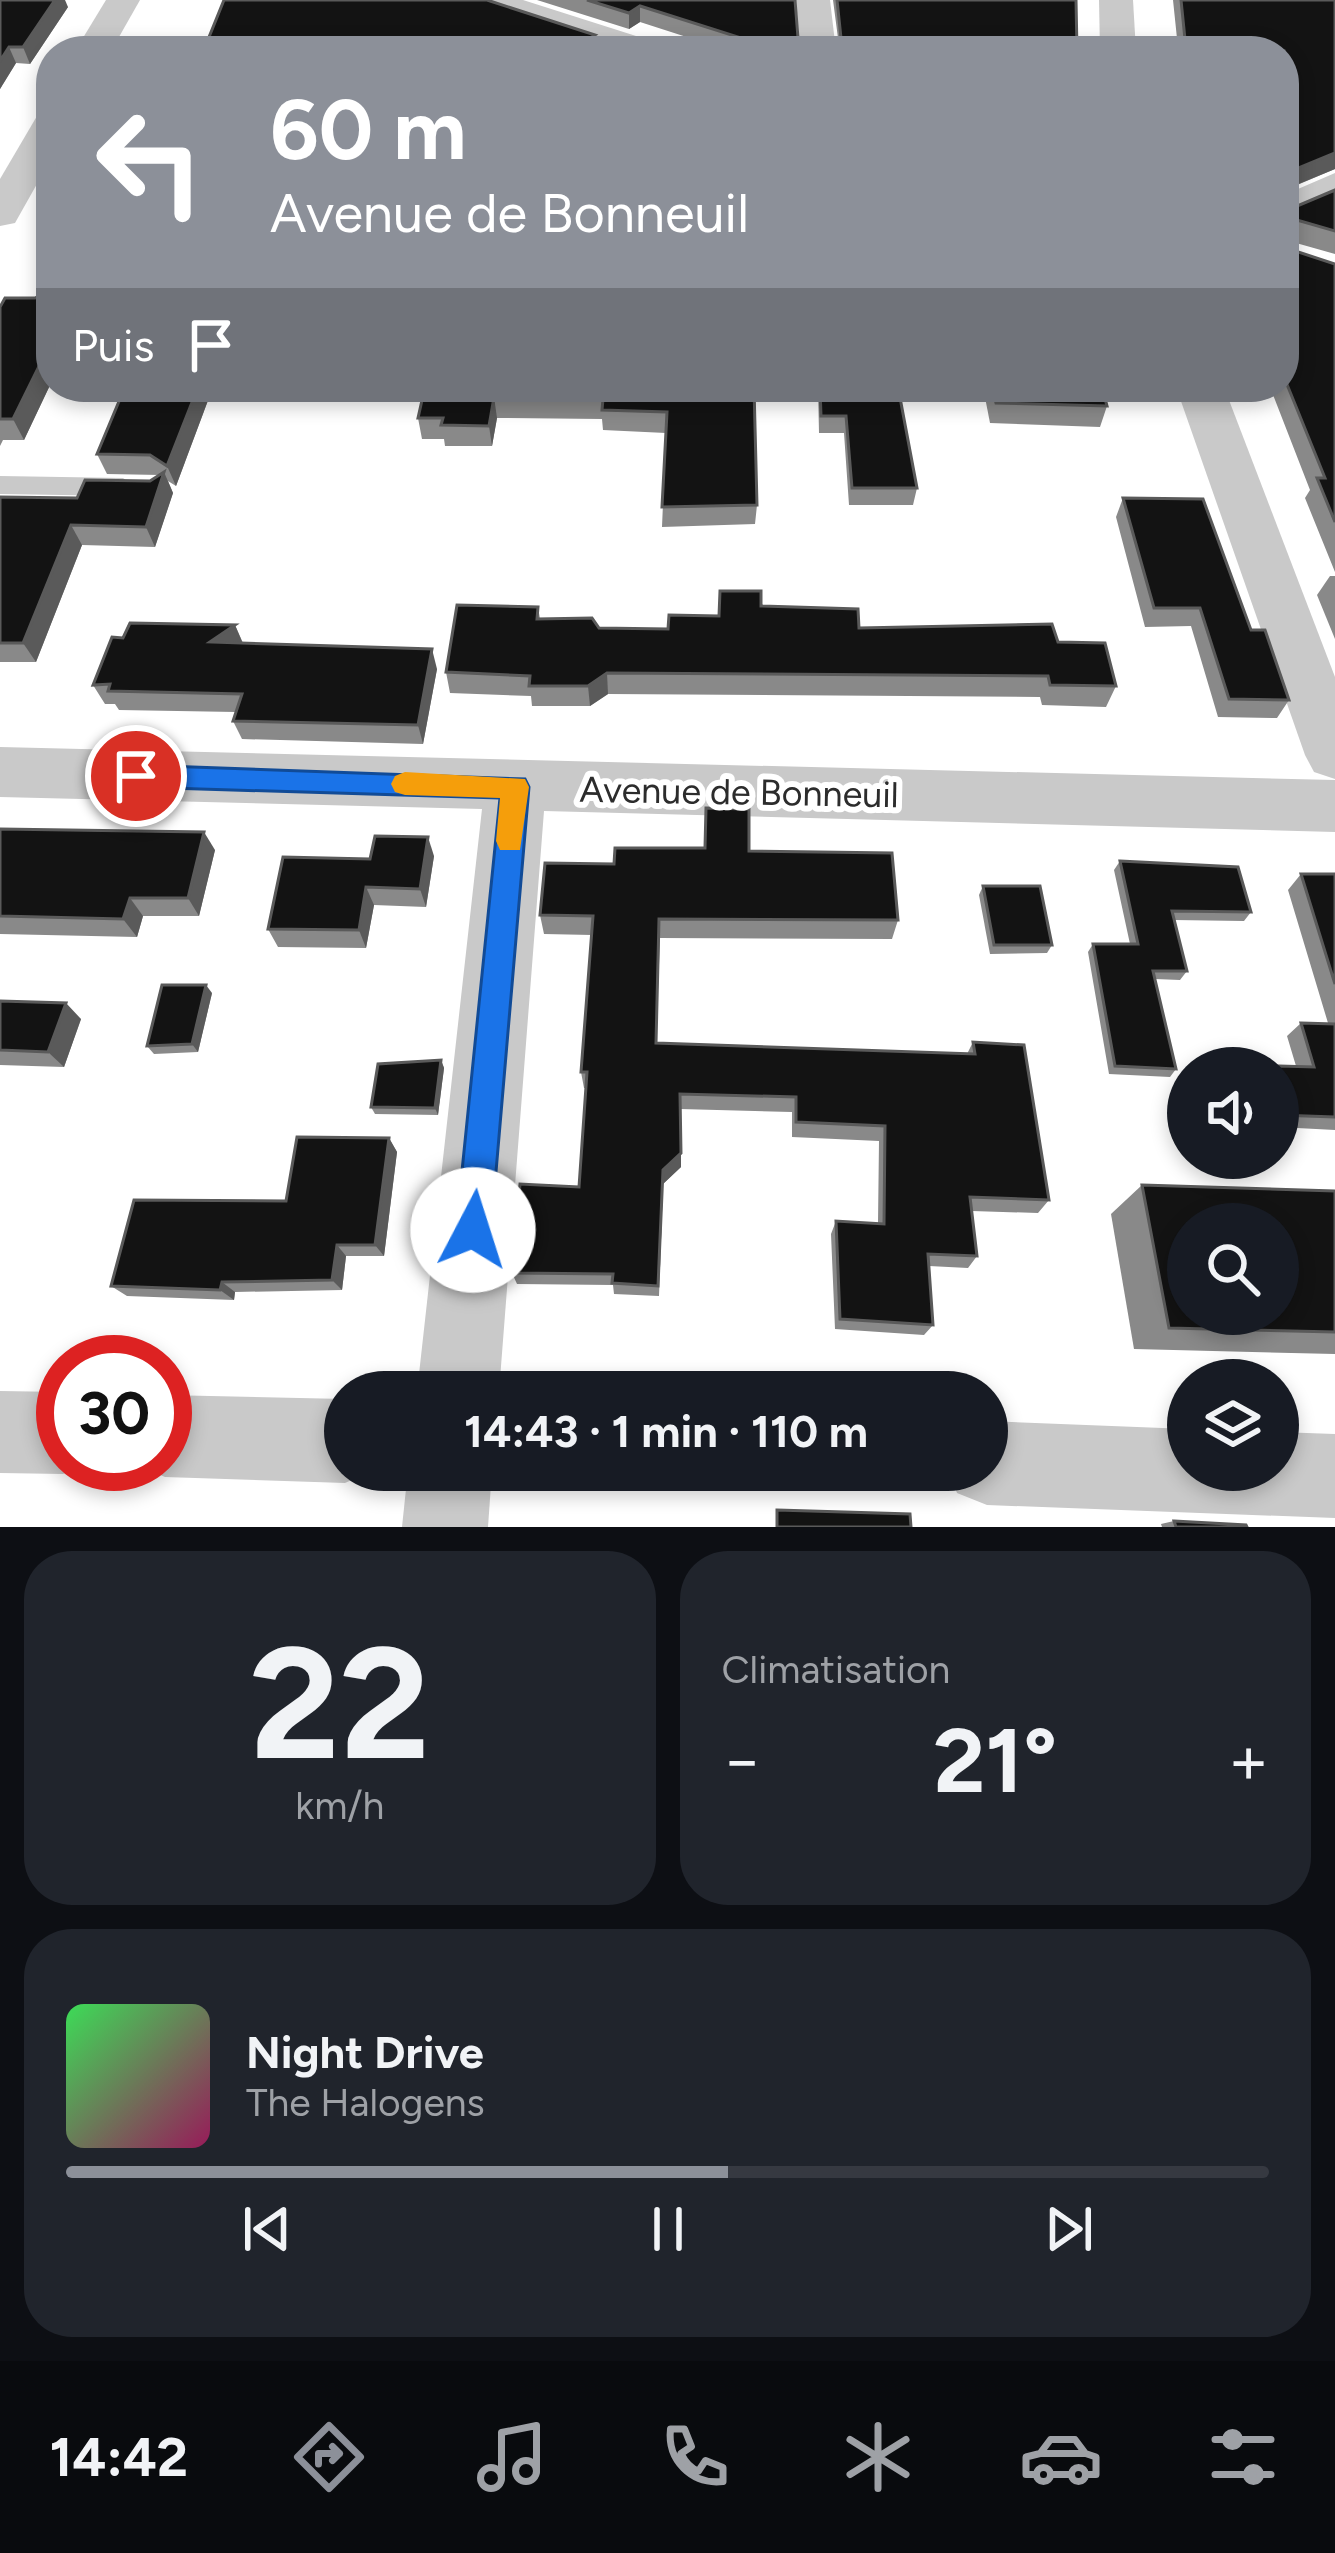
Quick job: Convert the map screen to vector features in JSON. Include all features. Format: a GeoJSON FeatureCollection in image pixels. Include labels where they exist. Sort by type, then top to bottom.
{"type":"FeatureCollection","features":[{"type":"Feature","properties":{"kind":"street"},"geometry":{"type":"LineString","coordinates":[[102,36],[123,0]]}},
{"type":"Feature","properties":{"kind":"street"},"geometry":{"type":"LineString","coordinates":[[488,0],[599,36]]}},
{"type":"Feature","properties":{"kind":"street"},"geometry":{"type":"LineString","coordinates":[[813,0],[817,36]]}},
{"type":"Feature","properties":{"kind":"street"},"geometry":{"type":"LineString","coordinates":[[1116,0],[1117,36]]}},
{"type":"Feature","properties":{"kind":"street"},"geometry":{"type":"LineString","coordinates":[[0,214],[25,169]]}},
{"type":"Feature","properties":{"kind":"street"},"geometry":{"type":"LineString","coordinates":[[1299,203],[1335,185]]}},
{"type":"Feature","properties":{"kind":"street"},"geometry":{"type":"LineString","coordinates":[[1206,402],[1335,754]]}},
{"type":"Feature","properties":{"kind":"street","name":"Avenue de Bonneuil"},"geometry":{"type":"LineString","coordinates":[[0,772],[1335,806]]}},
{"type":"Feature","properties":{"kind":"street"},"geometry":{"type":"LineString","coordinates":[[460,1371],[515,787]]}},
{"type":"Feature","properties":{"kind":"street"},"geometry":{"type":"LineString","coordinates":[[0,1432],[36,1433]]}},
{"type":"Feature","properties":{"kind":"street"},"geometry":{"type":"LineString","coordinates":[[192,1437],[324,1440]]}},
{"type":"Feature","properties":{"kind":"street"},"geometry":{"type":"LineString","coordinates":[[1008,1464],[1335,1476]]}},
{"type":"Feature","properties":{"kind":"street"},"geometry":{"type":"LineString","coordinates":[[445,1527],[449,1491]]}},
{"type":"Feature","properties":{"kind":"lane"},"geometry":{"type":"LineString","coordinates":[[0,485],[159,488]]}},
{"type":"Feature","properties":{"kind":"building"},"geometry":{"type":"Polygon","coordinates":[[[0,0],[55,0],[23,47],[9,47],[0,61],[0,0]]]}},
{"type":"Feature","properties":{"kind":"building"},"geometry":{"type":"Polygon","coordinates":[[[224,0],[487,0],[595,35],[594,36],[209,36],[224,0]]]}},
{"type":"Feature","properties":{"kind":"building"},"geometry":{"type":"Polygon","coordinates":[[[587,0],[795,0],[798,36],[735,36],[640,6],[629,13],[587,0]]]}},
{"type":"Feature","properties":{"kind":"building"},"geometry":{"type":"Polygon","coordinates":[[[837,0],[1076,0],[1077,36],[841,36],[837,0]]]}},
{"type":"Feature","properties":{"kind":"building"},"geometry":{"type":"Polygon","coordinates":[[[1181,0],[1335,0],[1335,153],[1299,168],[1299,36],[1185,36],[1181,0]]]}},
{"type":"Feature","properties":{"kind":"building"},"geometry":{"type":"Polygon","coordinates":[[[1335,190],[1335,231],[1299,221],[1299,205],[1335,190]]]}},
{"type":"Feature","properties":{"kind":"building"},"geometry":{"type":"Polygon","coordinates":[[[1299,252],[1335,264],[1335,522],[1317,478],[1325,478],[1294,402],[1299,402],[1299,252]]]}},
{"type":"Feature","properties":{"kind":"building"},"geometry":{"type":"Polygon","coordinates":[[[5,298],[35,298],[36,372],[13,419],[0,419],[0,307],[5,298]]]}},
{"type":"Feature","properties":{"kind":"building"},"geometry":{"type":"Polygon","coordinates":[[[119,402],[192,402],[167,466],[150,455],[97,454],[119,402]]]}},
{"type":"Feature","properties":{"kind":"building"},"geometry":{"type":"Polygon","coordinates":[[[422,402],[493,402],[489,426],[441,425],[443,418],[418,418],[422,402]]]}},
{"type":"Feature","properties":{"kind":"building"},"geometry":{"type":"Polygon","coordinates":[[[603,402],[754,402],[757,505],[662,507],[667,412],[602,410],[603,402]]]}},
{"type":"Feature","properties":{"kind":"building"},"geometry":{"type":"Polygon","coordinates":[[[821,402],[901,402],[917,488],[852,488],[846,416],[821,416],[821,402]]]}},
{"type":"Feature","properties":{"kind":"building"},"geometry":{"type":"Polygon","coordinates":[[[1106,402],[1107,406],[996,403],[1106,402]]]}},
{"type":"Feature","properties":{"kind":"building"},"geometry":{"type":"Polygon","coordinates":[[[164,472],[146,527],[71,525],[23,643],[0,643],[0,497],[77,498],[85,480],[150,481],[164,472]]]}},
{"type":"Feature","properties":{"kind":"building"},"geometry":{"type":"Polygon","coordinates":[[[1123,498],[1203,499],[1251,630],[1265,630],[1289,700],[1229,699],[1200,608],[1154,608],[1123,498]]]}},
{"type":"Feature","properties":{"kind":"building"},"geometry":{"type":"Polygon","coordinates":[[[720,591],[761,591],[761,606],[858,609],[859,628],[1052,624],[1058,642],[1105,643],[1116,686],[1050,685],[1048,676],[607,673],[588,686],[529,686],[530,676],[446,672],[457,605],[538,607],[537,619],[592,618],[599,628],[668,629],[669,615],[719,616],[720,591]]]}},
{"type":"Feature","properties":{"kind":"building"},"geometry":{"type":"Polygon","coordinates":[[[130,623],[235,625],[210,642],[432,649],[418,725],[233,721],[242,694],[108,691],[110,684],[93,685],[112,637],[123,638],[130,623]]]}},
{"type":"Feature","properties":{"kind":"building"},"geometry":{"type":"Polygon","coordinates":[[[706,808],[749,809],[749,851],[892,853],[898,920],[659,919],[656,1043],[975,1054],[973,1042],[1024,1045],[1049,1200],[970,1197],[977,1256],[928,1254],[933,1325],[840,1319],[836,1221],[884,1224],[885,1126],[796,1122],[796,1097],[680,1094],[681,1153],[663,1170],[658,1286],[612,1283],[613,1274],[512,1273],[520,1184],[579,1187],[587,1072],[581,1072],[593,916],[540,915],[545,863],[614,864],[615,848],[705,848],[706,808]]]}},
{"type":"Feature","properties":{"kind":"building"},"geometry":{"type":"Polygon","coordinates":[[[0,829],[204,832],[188,898],[130,898],[123,919],[0,916],[0,829]]]}},
{"type":"Feature","properties":{"kind":"building"},"geometry":{"type":"Polygon","coordinates":[[[375,836],[428,837],[420,889],[366,887],[359,930],[268,929],[283,857],[370,859],[375,836]]]}},
{"type":"Feature","properties":{"kind":"building"},"geometry":{"type":"Polygon","coordinates":[[[1120,861],[1238,867],[1251,912],[1172,911],[1187,971],[1153,971],[1171,1047],[1167,1047],[1167,1069],[1115,1066],[1093,944],[1138,944],[1120,861]]]}},
{"type":"Feature","properties":{"kind":"building"},"geometry":{"type":"Polygon","coordinates":[[[1301,874],[1335,874],[1335,984],[1301,874]]]}},
{"type":"Feature","properties":{"kind":"building"},"geometry":{"type":"Polygon","coordinates":[[[983,886],[1040,886],[1052,945],[994,945],[983,886]]]}},
{"type":"Feature","properties":{"kind":"building"},"geometry":{"type":"Polygon","coordinates":[[[162,985],[206,985],[192,1044],[147,1046],[162,985]]]}},
{"type":"Feature","properties":{"kind":"building"},"geometry":{"type":"Polygon","coordinates":[[[0,1001],[66,1003],[48,1052],[0,1050],[0,1001]]]}},
{"type":"Feature","properties":{"kind":"building"},"geometry":{"type":"Polygon","coordinates":[[[1301,1023],[1335,1024],[1335,1117],[1299,1116],[1299,1067],[1314,1067],[1301,1023]]]}},
{"type":"Feature","properties":{"kind":"building"},"geometry":{"type":"Polygon","coordinates":[[[441,1060],[435,1108],[371,1107],[378,1064],[441,1060]]]}},
{"type":"Feature","properties":{"kind":"building"},"geometry":{"type":"Polygon","coordinates":[[[297,1137],[389,1138],[375,1245],[337,1245],[332,1280],[222,1282],[220,1290],[111,1286],[134,1200],[286,1201],[297,1137]]]}},
{"type":"Feature","properties":{"kind":"building"},"geometry":{"type":"Polygon","coordinates":[[[1142,1185],[1335,1191],[1335,1332],[1299,1331],[1299,1203],[1167,1203],[1167,1317],[1142,1185]]]}},
{"type":"Feature","properties":{"kind":"building"},"geometry":{"type":"Polygon","coordinates":[[[777,1510],[910,1514],[911,1527],[777,1527],[777,1510]]]}},
{"type":"Feature","properties":{"kind":"building"},"geometry":{"type":"Polygon","coordinates":[[[1174,1521],[1246,1525],[1247,1527],[1176,1527],[1174,1521]]]}},
{"type":"Feature","properties":{"kind":"slow traffic"},"geometry":{"type":"LineString","coordinates":[[405,784],[515,787],[510,841]]}},
{"type":"Feature","properties":{"kind":"route"},"geometry":{"type":"LineString","coordinates":[[136,776],[515,787],[473,1230]]}}]}
